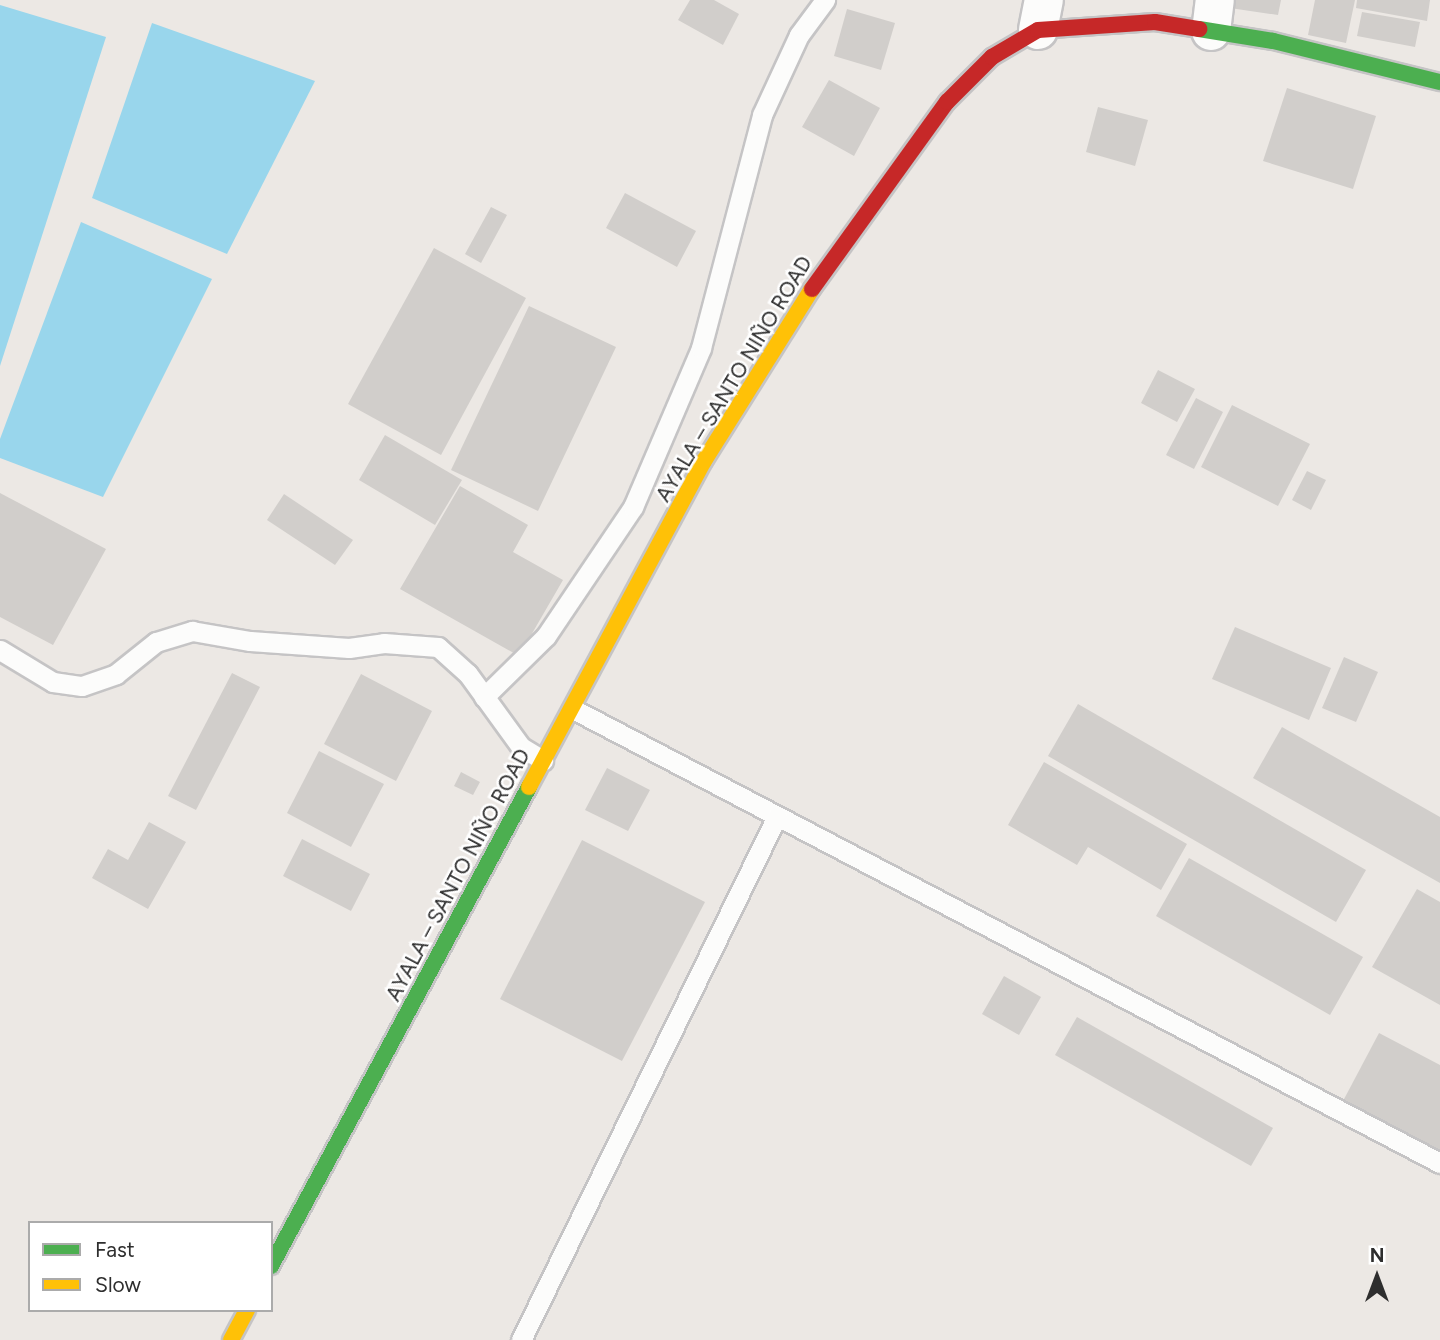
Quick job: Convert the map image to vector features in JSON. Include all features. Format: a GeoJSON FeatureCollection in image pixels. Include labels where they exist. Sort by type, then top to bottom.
{"type":"FeatureCollection","features":[{"type":"Feature","properties":{"kind":"street","name":"AYALA – SANTO NIÑO ROAD"},"geometry":{"type":"LineString","coordinates":[[273,1262],[542,760],[573,709],[704,461],[822,274],[947,102],[992,57],[1041,15],[1155,22],[1213,16],[1273,41],[1440,82]]}},
{"type":"Feature","properties":{"kind":"street"},"geometry":{"type":"LineString","coordinates":[[231,1340],[246,1312]]}},
{"type":"Feature","properties":{"kind":"lane"},"geometry":{"type":"LineString","coordinates":[[484,697],[546,636],[633,507],[701,348],[762,115],[799,35],[825,0]]}},
{"type":"Feature","properties":{"kind":"lane"},"geometry":{"type":"LineString","coordinates":[[0,650],[53,682],[82,686],[116,674],[156,642],[192,631],[250,641],[349,648],[384,643],[439,647],[468,674],[521,747],[542,760]]}},
{"type":"Feature","properties":{"kind":"lane"},"geometry":{"type":"LineString","coordinates":[[573,709],[1440,1163]]}},
{"type":"Feature","properties":{"kind":"lane"},"geometry":{"type":"LineString","coordinates":[[521,1340],[777,816]]}},
{"type":"Feature","properties":{"kind":"water"},"geometry":{"type":"Polygon","coordinates":[[[0,5],[106,37],[0,366],[0,5]]]}},
{"type":"Feature","properties":{"kind":"water"},"geometry":{"type":"Polygon","coordinates":[[[152,23],[315,81],[227,254],[92,198],[152,23]]]}},
{"type":"Feature","properties":{"kind":"water"},"geometry":{"type":"Polygon","coordinates":[[[81,222],[212,279],[103,497],[0,458],[0,439],[81,222]]]}},
{"type":"Feature","properties":{"kind":"building"},"geometry":{"type":"Polygon","coordinates":[[[690,0],[714,0],[739,14],[723,45],[678,20],[690,0]]]}},
{"type":"Feature","properties":{"kind":"building"},"geometry":{"type":"Polygon","coordinates":[[[1232,0],[1281,0],[1278,15],[1230,8],[1232,0]]]}},
{"type":"Feature","properties":{"kind":"building"},"geometry":{"type":"Polygon","coordinates":[[[1315,0],[1355,0],[1346,43],[1308,35],[1315,0]]]}},
{"type":"Feature","properties":{"kind":"building"},"geometry":{"type":"Polygon","coordinates":[[[1357,0],[1430,0],[1427,21],[1356,8],[1357,0]]]}},
{"type":"Feature","properties":{"kind":"building"},"geometry":{"type":"Polygon","coordinates":[[[847,9],[895,23],[881,70],[834,56],[847,9]]]}},
{"type":"Feature","properties":{"kind":"building"},"geometry":{"type":"Polygon","coordinates":[[[1362,12],[1420,22],[1415,47],[1357,36],[1362,12]]]}},
{"type":"Feature","properties":{"kind":"building"},"geometry":{"type":"Polygon","coordinates":[[[829,80],[880,108],[854,156],[802,127],[829,80]]]}},
{"type":"Feature","properties":{"kind":"building"},"geometry":{"type":"Polygon","coordinates":[[[1287,88],[1376,116],[1353,189],[1263,161],[1287,88]]]}},
{"type":"Feature","properties":{"kind":"building"},"geometry":{"type":"Polygon","coordinates":[[[1098,107],[1148,120],[1135,166],[1086,152],[1098,107]]]}},
{"type":"Feature","properties":{"kind":"building"},"geometry":{"type":"Polygon","coordinates":[[[625,193],[696,231],[677,267],[606,228],[625,193]]]}},
{"type":"Feature","properties":{"kind":"building"},"geometry":{"type":"Polygon","coordinates":[[[491,207],[507,215],[481,263],[465,254],[491,207]]]}},
{"type":"Feature","properties":{"kind":"building"},"geometry":{"type":"Polygon","coordinates":[[[434,248],[526,298],[441,455],[348,404],[434,248]]]}},
{"type":"Feature","properties":{"kind":"building"},"geometry":{"type":"Polygon","coordinates":[[[529,306],[616,347],[538,511],[451,470],[529,306]]]}},
{"type":"Feature","properties":{"kind":"building"},"geometry":{"type":"Polygon","coordinates":[[[1158,370],[1195,389],[1177,422],[1141,403],[1158,370]]]}},
{"type":"Feature","properties":{"kind":"building"},"geometry":{"type":"Polygon","coordinates":[[[1196,398],[1223,412],[1194,469],[1166,455],[1196,398]]]}},
{"type":"Feature","properties":{"kind":"building"},"geometry":{"type":"Polygon","coordinates":[[[1232,405],[1310,444],[1278,506],[1201,467],[1232,405]]]}},
{"type":"Feature","properties":{"kind":"building"},"geometry":{"type":"Polygon","coordinates":[[[385,435],[462,480],[435,525],[359,480],[385,435]]]}},
{"type":"Feature","properties":{"kind":"building"},"geometry":{"type":"Polygon","coordinates":[[[1307,471],[1326,480],[1311,510],[1292,500],[1307,471]]]}},
{"type":"Feature","properties":{"kind":"building"},"geometry":{"type":"Polygon","coordinates":[[[460,486],[528,525],[513,552],[563,580],[519,656],[400,589],[460,486]]]}},
{"type":"Feature","properties":{"kind":"building"},"geometry":{"type":"Polygon","coordinates":[[[0,493],[106,549],[53,645],[0,617],[0,493]]]}},
{"type":"Feature","properties":{"kind":"building"},"geometry":{"type":"Polygon","coordinates":[[[284,494],[353,540],[335,565],[267,520],[284,494]]]}},
{"type":"Feature","properties":{"kind":"building"},"geometry":{"type":"Polygon","coordinates":[[[1235,627],[1331,668],[1309,720],[1212,679],[1235,627]]]}},
{"type":"Feature","properties":{"kind":"building"},"geometry":{"type":"Polygon","coordinates":[[[1344,657],[1378,672],[1356,722],[1322,708],[1344,657]]]}},
{"type":"Feature","properties":{"kind":"building"},"geometry":{"type":"Polygon","coordinates":[[[232,673],[260,687],[196,810],[168,796],[232,673]]]}},
{"type":"Feature","properties":{"kind":"building"},"geometry":{"type":"Polygon","coordinates":[[[361,674],[432,711],[396,781],[324,744],[361,674]]]}},
{"type":"Feature","properties":{"kind":"building"},"geometry":{"type":"Polygon","coordinates":[[[1078,704],[1366,870],[1336,922],[1048,756],[1078,704]]]}},
{"type":"Feature","properties":{"kind":"building"},"geometry":{"type":"Polygon","coordinates":[[[1282,727],[1440,817],[1440,883],[1253,778],[1282,727]]]}},
{"type":"Feature","properties":{"kind":"building"},"geometry":{"type":"Polygon","coordinates":[[[319,751],[384,784],[351,847],[287,813],[319,751]]]}},
{"type":"Feature","properties":{"kind":"building"},"geometry":{"type":"Polygon","coordinates":[[[1044,762],[1187,844],[1161,890],[1088,847],[1077,865],[1008,825],[1044,762]]]}},
{"type":"Feature","properties":{"kind":"building"},"geometry":{"type":"Polygon","coordinates":[[[607,768],[650,790],[628,831],[585,810],[607,768]]]}},
{"type":"Feature","properties":{"kind":"building"},"geometry":{"type":"Polygon","coordinates":[[[461,772],[480,782],[473,795],[454,786],[461,772]]]}},
{"type":"Feature","properties":{"kind":"building"},"geometry":{"type":"Polygon","coordinates":[[[149,822],[186,842],[148,909],[92,878],[108,849],[128,860],[149,822]]]}},
{"type":"Feature","properties":{"kind":"building"},"geometry":{"type":"Polygon","coordinates":[[[302,839],[370,874],[351,911],[283,876],[302,839]]]}},
{"type":"Feature","properties":{"kind":"building"},"geometry":{"type":"Polygon","coordinates":[[[582,840],[705,902],[622,1061],[500,999],[582,840]]]}},
{"type":"Feature","properties":{"kind":"building"},"geometry":{"type":"Polygon","coordinates":[[[1189,858],[1363,957],[1330,1015],[1156,916],[1189,858]]]}},
{"type":"Feature","properties":{"kind":"building"},"geometry":{"type":"Polygon","coordinates":[[[1417,889],[1440,902],[1440,1005],[1372,967],[1417,889]]]}},
{"type":"Feature","properties":{"kind":"building"},"geometry":{"type":"Polygon","coordinates":[[[1004,976],[1041,997],[1019,1035],[982,1014],[1004,976]]]}},
{"type":"Feature","properties":{"kind":"building"},"geometry":{"type":"Polygon","coordinates":[[[1077,1017],[1273,1128],[1251,1166],[1055,1055],[1077,1017]]]}},
{"type":"Feature","properties":{"kind":"building"},"geometry":{"type":"Polygon","coordinates":[[[1379,1033],[1440,1065],[1440,1152],[1343,1101],[1379,1033]]]}},
{"type":"Feature","properties":{"kind":"traffic: fast"},"geometry":{"type":"LineString","coordinates":[[1199,29],[1273,41],[1440,82]]}},
{"type":"Feature","properties":{"kind":"traffic: fast"},"geometry":{"type":"LineString","coordinates":[[273,1262],[529,787]]}},
{"type":"Feature","properties":{"kind":"traffic: slow"},"geometry":{"type":"LineString","coordinates":[[529,787],[704,461],[812,289]]}},
{"type":"Feature","properties":{"kind":"traffic: slow"},"geometry":{"type":"LineString","coordinates":[[231,1340],[246,1312]]}},
{"type":"Feature","properties":{"kind":"traffic: jam"},"geometry":{"type":"LineString","coordinates":[[812,289],[947,102],[992,57],[1038,30],[1155,22],[1199,29]]}}]}
